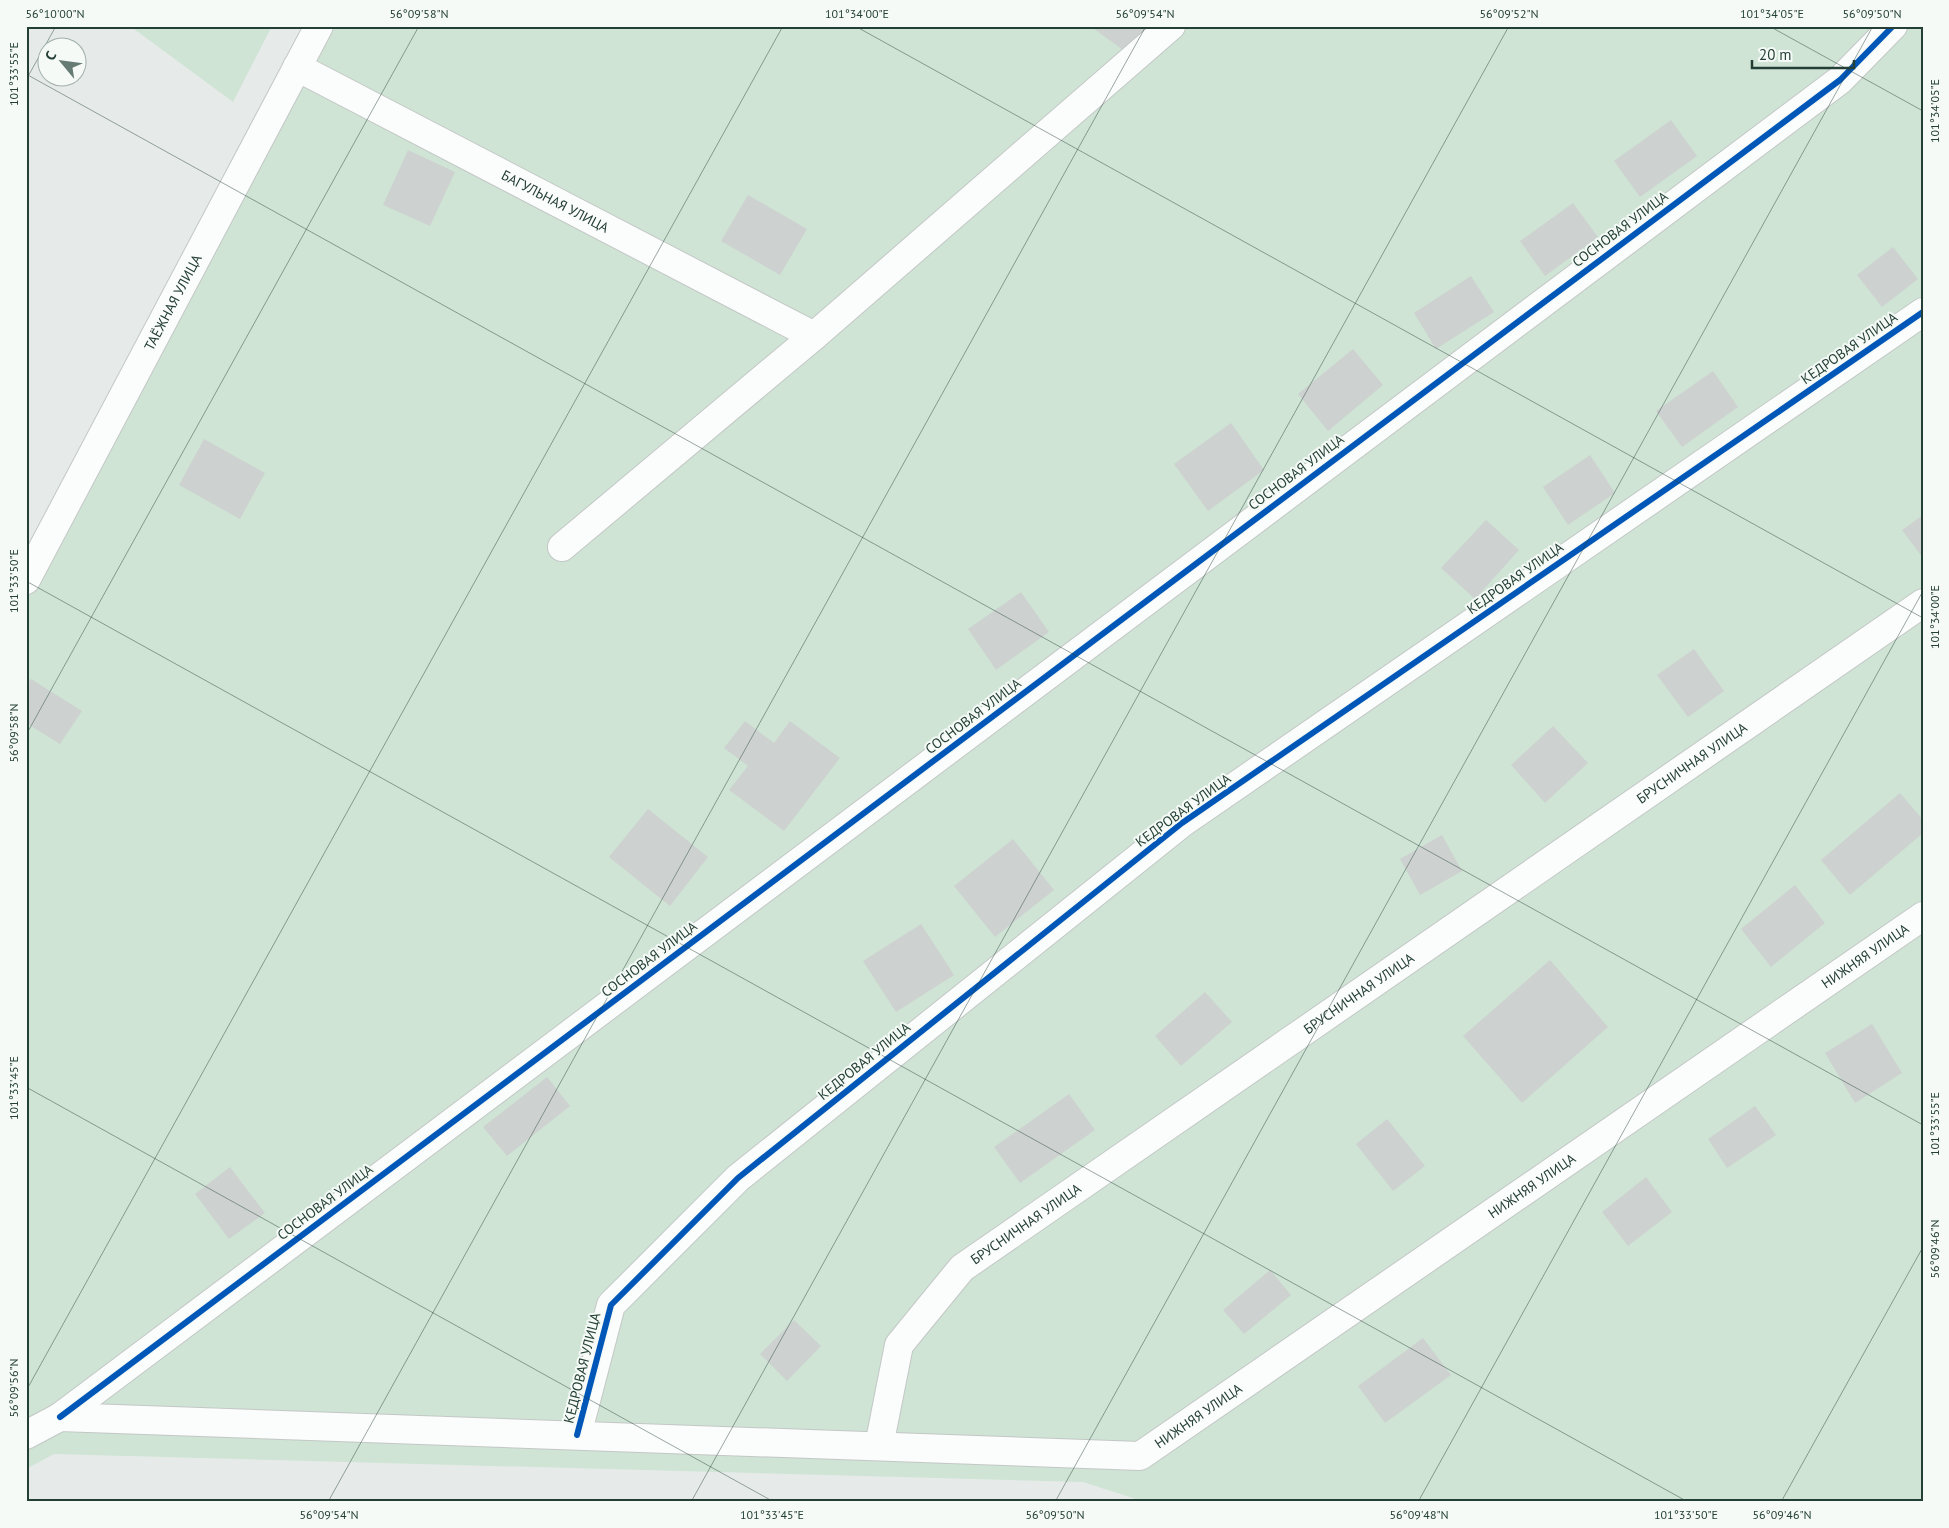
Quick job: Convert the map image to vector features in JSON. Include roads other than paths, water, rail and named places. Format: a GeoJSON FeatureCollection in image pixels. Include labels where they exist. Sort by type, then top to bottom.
{"type":"FeatureCollection","features":[{"type":"Feature","properties":{"kind":"street","name":"ТАЁЖНАЯ УЛИЦА"},"geometry":{"type":"LineString","coordinates":[[26,580],[319,26]]}},
{"type":"Feature","properties":{"kind":"street"},"geometry":{"type":"LineString","coordinates":[[562,547],[814,336],[1171,26]]}},
{"type":"Feature","properties":{"kind":"street","name":"СОСНОВАЯ УЛИЦА"},"geometry":{"type":"LineString","coordinates":[[26,1435],[60,1417],[1840,80],[1893,26]]}},
{"type":"Feature","properties":{"kind":"street","name":"БАГУЛЬНАЯ УЛИЦА"},"geometry":{"type":"LineString","coordinates":[[297,68],[814,336]]}},
{"type":"Feature","properties":{"kind":"street","name":"КЕДРОВАЯ УЛИЦА"},"geometry":{"type":"LineString","coordinates":[[577,1436],[611,1305],[738,1178],[1182,823],[1923,312]]}},
{"type":"Feature","properties":{"kind":"street","name":"БРУСНИЧНАЯ УЛИЦА"},"geometry":{"type":"LineString","coordinates":[[879,1446],[899,1345],[962,1268],[1923,603]]}},
{"type":"Feature","properties":{"kind":"street","name":"НИЖНЯЯ УЛИЦА"},"geometry":{"type":"LineString","coordinates":[[879,1446],[1140,1456],[1923,916]]}},
{"type":"Feature","properties":{"kind":"street"},"geometry":{"type":"LineString","coordinates":[[60,1417],[879,1446]]}}]}
